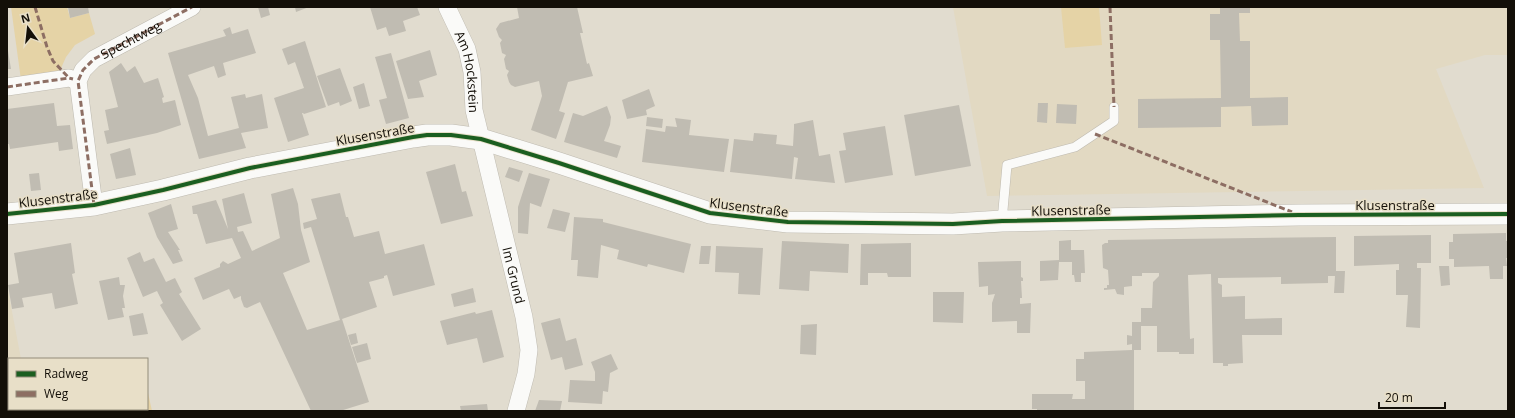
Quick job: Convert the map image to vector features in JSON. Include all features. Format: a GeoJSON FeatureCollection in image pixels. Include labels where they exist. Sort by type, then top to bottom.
{"type":"FeatureCollection","features":[{"type":"Feature","properties":{"kind":"street","name":"Spechtweg"},"geometry":{"type":"LineString","coordinates":[[78,81],[83,70],[94,59],[192,7]]}},
{"type":"Feature","properties":{"kind":"street","name":"Am Hockstein"},"geometry":{"type":"LineString","coordinates":[[447,7],[467,50],[472,72],[474,110],[481,139]]}},
{"type":"Feature","properties":{"kind":"street"},"geometry":{"type":"LineString","coordinates":[[7,87],[69,78],[78,81],[94,205]]}},
{"type":"Feature","properties":{"kind":"street","name":"Klusenstraße"},"geometry":{"type":"LineString","coordinates":[[7,214],[94,205],[163,190],[250,168],[427,135],[452,135],[481,139],[710,213],[788,222],[953,224],[1002,221],[1300,215],[1508,214]]}},
{"type":"Feature","properties":{"kind":"street","name":"Im Grund"},"geometry":{"type":"LineString","coordinates":[[481,139],[524,317],[530,350],[526,374],[516,411]]}},
{"type":"Feature","properties":{"kind":"lane"},"geometry":{"type":"LineString","coordinates":[[1002,221],[1008,165],[1075,147],[1114,120],[1114,107]]}},
{"type":"Feature","properties":{"kind":"shaded area"},"geometry":{"type":"Polygon","coordinates":[[[11,7],[67,7],[70,18],[89,13],[95,34],[75,45],[66,57],[58,75],[21,80],[11,7]]]}},
{"type":"Feature","properties":{"kind":"shaded area"},"geometry":{"type":"Polygon","coordinates":[[[953,7],[1508,7],[1508,55],[1485,55],[1436,69],[1484,188],[987,196],[953,7]]]}},
{"type":"Feature","properties":{"kind":"shaded area"},"geometry":{"type":"Polygon","coordinates":[[[1061,7],[1099,7],[1102,45],[1065,48],[1061,7]]]}},
{"type":"Feature","properties":{"kind":"shaded area"},"geometry":{"type":"Polygon","coordinates":[[[7,285],[21,358],[8,358],[8,410],[31,411],[7,411],[7,285]]]}},
{"type":"Feature","properties":{"kind":"shaded area"},"geometry":{"type":"Polygon","coordinates":[[[148,393],[152,411],[59,411],[148,410],[148,393]]]}},
{"type":"Feature","properties":{"kind":"building"},"geometry":{"type":"Polygon","coordinates":[[[68,7],[88,7],[89,13],[70,18],[68,7]]]}},
{"type":"Feature","properties":{"kind":"building"},"geometry":{"type":"Polygon","coordinates":[[[258,7],[268,7],[270,15],[261,18],[258,7]]]}},
{"type":"Feature","properties":{"kind":"building"},"geometry":{"type":"Polygon","coordinates":[[[295,7],[309,7],[296,12],[295,7]]]}},
{"type":"Feature","properties":{"kind":"building"},"geometry":{"type":"Polygon","coordinates":[[[370,7],[417,7],[420,15],[403,21],[406,31],[389,36],[386,27],[377,30],[370,7]]]}},
{"type":"Feature","properties":{"kind":"building"},"geometry":{"type":"Polygon","coordinates":[[[517,7],[577,7],[583,33],[580,33],[587,64],[589,63],[593,76],[568,82],[559,111],[565,113],[556,139],[531,130],[542,96],[539,81],[515,87],[509,82],[507,75],[509,71],[506,69],[504,59],[506,55],[502,53],[500,43],[502,40],[496,29],[500,23],[519,18],[517,7]]]}},
{"type":"Feature","properties":{"kind":"building"},"geometry":{"type":"Polygon","coordinates":[[[1220,7],[1250,7],[1250,13],[1239,13],[1240,41],[1250,41],[1250,98],[1288,97],[1288,125],[1252,126],[1251,106],[1221,107],[1221,127],[1138,128],[1138,99],[1221,98],[1220,40],[1210,40],[1210,14],[1220,14],[1220,7]]]}},
{"type":"Feature","properties":{"kind":"building"},"geometry":{"type":"Polygon","coordinates":[[[230,27],[232,34],[248,29],[256,53],[223,63],[226,75],[218,78],[214,66],[188,75],[198,98],[208,136],[239,128],[231,97],[245,94],[246,98],[262,94],[268,128],[241,133],[246,148],[199,159],[168,53],[226,36],[223,30],[230,27]]]}},
{"type":"Feature","properties":{"kind":"building"},"geometry":{"type":"Polygon","coordinates":[[[305,41],[326,107],[304,114],[302,113],[309,135],[288,142],[274,98],[304,88],[295,62],[288,65],[282,49],[305,41]]]}},
{"type":"Feature","properties":{"kind":"building"},"geometry":{"type":"Polygon","coordinates":[[[7,45],[11,69],[7,69],[7,45]]]}},
{"type":"Feature","properties":{"kind":"building"},"geometry":{"type":"Polygon","coordinates":[[[430,50],[437,75],[419,81],[424,97],[408,99],[396,61],[430,50]]]}},
{"type":"Feature","properties":{"kind":"building"},"geometry":{"type":"Polygon","coordinates":[[[391,53],[409,118],[386,124],[379,100],[387,98],[375,57],[391,53]]]}},
{"type":"Feature","properties":{"kind":"building"},"geometry":{"type":"Polygon","coordinates":[[[121,63],[127,72],[135,66],[144,83],[158,78],[164,97],[162,98],[163,103],[175,100],[181,125],[157,133],[107,144],[104,131],[109,130],[105,110],[118,107],[109,72],[121,63]]]}},
{"type":"Feature","properties":{"kind":"building"},"geometry":{"type":"Polygon","coordinates":[[[340,68],[352,101],[340,106],[339,102],[328,106],[317,76],[340,68]]]}},
{"type":"Feature","properties":{"kind":"building"},"geometry":{"type":"Polygon","coordinates":[[[364,83],[370,106],[359,109],[353,87],[364,83]]]}},
{"type":"Feature","properties":{"kind":"building"},"geometry":{"type":"Polygon","coordinates":[[[649,89],[655,106],[646,110],[647,115],[627,119],[622,100],[649,89]]]}},
{"type":"Feature","properties":{"kind":"building"},"geometry":{"type":"Polygon","coordinates":[[[54,103],[57,126],[70,125],[73,149],[59,151],[58,142],[10,149],[9,144],[7,144],[7,109],[54,103]]]}},
{"type":"Feature","properties":{"kind":"building"},"geometry":{"type":"Polygon","coordinates":[[[1038,103],[1048,103],[1047,123],[1037,122],[1038,103]]]}},
{"type":"Feature","properties":{"kind":"building"},"geometry":{"type":"Polygon","coordinates":[[[1057,104],[1077,105],[1076,124],[1056,123],[1057,104]]]}},
{"type":"Feature","properties":{"kind":"building"},"geometry":{"type":"Polygon","coordinates":[[[959,105],[971,166],[915,176],[904,115],[959,105]]]}},
{"type":"Feature","properties":{"kind":"building"},"geometry":{"type":"Polygon","coordinates":[[[607,106],[611,117],[610,125],[604,141],[621,146],[617,158],[564,142],[573,113],[583,116],[607,106]]]}},
{"type":"Feature","properties":{"kind":"building"},"geometry":{"type":"Polygon","coordinates":[[[647,117],[663,119],[662,128],[646,126],[647,117]]]}},
{"type":"Feature","properties":{"kind":"building"},"geometry":{"type":"Polygon","coordinates":[[[675,118],[691,120],[689,135],[729,139],[724,172],[642,162],[646,129],[665,132],[666,126],[677,127],[675,118]]]}},
{"type":"Feature","properties":{"kind":"building"},"geometry":{"type":"Polygon","coordinates":[[[813,120],[819,156],[830,154],[835,183],[795,179],[798,158],[794,157],[792,179],[730,172],[734,139],[753,141],[754,133],[777,135],[776,144],[793,146],[794,124],[813,120]]]}},
{"type":"Feature","properties":{"kind":"building"},"geometry":{"type":"Polygon","coordinates":[[[885,126],[893,175],[845,183],[839,151],[846,150],[843,133],[885,126]]]}},
{"type":"Feature","properties":{"kind":"building"},"geometry":{"type":"Polygon","coordinates":[[[130,148],[136,175],[116,179],[110,154],[130,148]]]}},
{"type":"Feature","properties":{"kind":"building"},"geometry":{"type":"Polygon","coordinates":[[[455,164],[462,192],[466,191],[473,216],[441,224],[426,172],[455,164]]]}},
{"type":"Feature","properties":{"kind":"building"},"geometry":{"type":"Polygon","coordinates":[[[509,167],[523,171],[519,182],[505,177],[509,167]]]}},
{"type":"Feature","properties":{"kind":"building"},"geometry":{"type":"Polygon","coordinates":[[[39,173],[41,190],[31,191],[29,174],[39,173]]]}},
{"type":"Feature","properties":{"kind":"building"},"geometry":{"type":"Polygon","coordinates":[[[529,173],[550,179],[541,207],[530,203],[528,234],[518,233],[518,207],[529,173]]]}},
{"type":"Feature","properties":{"kind":"building"},"geometry":{"type":"Polygon","coordinates":[[[293,188],[298,204],[301,230],[310,262],[283,273],[307,330],[340,320],[311,227],[304,229],[303,223],[317,219],[311,199],[340,193],[346,217],[348,217],[354,237],[379,231],[385,254],[424,244],[435,285],[393,296],[387,275],[384,276],[384,278],[369,282],[377,307],[342,319],[369,402],[340,411],[311,411],[260,302],[247,308],[244,307],[241,296],[234,299],[229,289],[203,300],[194,278],[220,267],[220,264],[223,261],[228,264],[241,258],[232,238],[206,244],[197,214],[193,214],[192,206],[216,200],[228,229],[222,199],[244,193],[252,223],[237,227],[238,232],[243,231],[252,251],[280,238],[271,194],[293,188]]]}},
{"type":"Feature","properties":{"kind":"building"},"geometry":{"type":"Polygon","coordinates":[[[171,204],[178,229],[168,232],[180,250],[178,250],[183,261],[173,264],[157,237],[148,213],[171,204]]]}},
{"type":"Feature","properties":{"kind":"building"},"geometry":{"type":"Polygon","coordinates":[[[553,209],[570,213],[565,232],[547,228],[553,209]]]}},
{"type":"Feature","properties":{"kind":"building"},"geometry":{"type":"Polygon","coordinates":[[[574,217],[603,219],[603,222],[691,244],[684,273],[648,264],[647,267],[617,259],[619,250],[601,245],[598,278],[577,276],[578,260],[571,260],[574,217]]]}},
{"type":"Feature","properties":{"kind":"building"},"geometry":{"type":"Polygon","coordinates":[[[1506,233],[1506,241],[1508,241],[1508,258],[1506,258],[1507,266],[1503,266],[1503,279],[1490,279],[1489,266],[1454,267],[1454,259],[1449,259],[1449,242],[1453,242],[1453,234],[1506,233]]]}},
{"type":"Feature","properties":{"kind":"building"},"geometry":{"type":"Polygon","coordinates":[[[1431,235],[1431,263],[1417,263],[1417,268],[1421,268],[1420,328],[1406,327],[1408,295],[1396,295],[1396,270],[1399,270],[1399,264],[1354,266],[1354,236],[1431,235]]]}},
{"type":"Feature","properties":{"kind":"building"},"geometry":{"type":"Polygon","coordinates":[[[1336,237],[1336,271],[1345,271],[1344,293],[1334,293],[1335,276],[1328,276],[1328,283],[1281,284],[1281,277],[1218,278],[1218,283],[1222,285],[1222,297],[1245,296],[1245,319],[1282,318],[1282,335],[1242,335],[1243,363],[1228,364],[1228,366],[1223,366],[1223,363],[1213,363],[1211,274],[1188,275],[1190,339],[1194,338],[1194,354],[1157,352],[1157,326],[1141,326],[1141,350],[1134,350],[1134,411],[1037,411],[1037,409],[1032,409],[1032,394],[1073,394],[1072,399],[1085,399],[1085,381],[1076,381],[1076,359],[1084,359],[1084,352],[1132,350],[1132,344],[1127,345],[1127,335],[1132,336],[1132,322],[1141,322],[1141,308],[1152,308],[1153,282],[1159,276],[1159,273],[1142,273],[1142,276],[1132,276],[1132,286],[1124,287],[1124,295],[1117,294],[1115,289],[1104,290],[1104,288],[1107,288],[1107,285],[1109,285],[1108,270],[1103,268],[1102,245],[1108,243],[1108,240],[1336,237]]]}},
{"type":"Feature","properties":{"kind":"building"},"geometry":{"type":"Polygon","coordinates":[[[1071,240],[1071,250],[1084,250],[1085,273],[1081,273],[1081,282],[1075,282],[1074,275],[1072,275],[1072,262],[1059,262],[1058,280],[1040,281],[1040,261],[1059,260],[1059,241],[1071,240]]]}},
{"type":"Feature","properties":{"kind":"building"},"geometry":{"type":"Polygon","coordinates":[[[782,241],[849,244],[848,273],[810,271],[809,291],[779,289],[782,241]]]}},
{"type":"Feature","properties":{"kind":"building"},"geometry":{"type":"Polygon","coordinates":[[[71,243],[75,273],[72,274],[78,304],[55,309],[52,293],[22,298],[24,307],[12,309],[8,285],[19,283],[14,253],[71,243]]]}},
{"type":"Feature","properties":{"kind":"building"},"geometry":{"type":"Polygon","coordinates":[[[911,243],[911,277],[888,277],[887,273],[868,273],[868,285],[860,285],[861,244],[911,243]]]}},
{"type":"Feature","properties":{"kind":"building"},"geometry":{"type":"Polygon","coordinates":[[[701,246],[711,246],[709,264],[699,264],[701,246]]]}},
{"type":"Feature","properties":{"kind":"building"},"geometry":{"type":"Polygon","coordinates":[[[716,246],[763,248],[760,295],[738,294],[739,273],[715,272],[716,246]]]}},
{"type":"Feature","properties":{"kind":"building"},"geometry":{"type":"Polygon","coordinates":[[[140,252],[144,262],[154,258],[166,282],[175,278],[182,292],[179,294],[201,329],[182,341],[160,305],[163,303],[157,291],[143,297],[127,258],[140,252]]]}},
{"type":"Feature","properties":{"kind":"building"},"geometry":{"type":"Polygon","coordinates":[[[1021,261],[1021,277],[1023,278],[1023,281],[1021,281],[1022,298],[1020,298],[1020,304],[1031,303],[1030,333],[1017,333],[1017,321],[992,322],[992,303],[995,294],[988,295],[988,286],[979,287],[978,262],[1021,261]]]}},
{"type":"Feature","properties":{"kind":"building"},"geometry":{"type":"Polygon","coordinates":[[[1439,266],[1449,266],[1450,285],[1441,286],[1439,266]]]}},
{"type":"Feature","properties":{"kind":"building"},"geometry":{"type":"Polygon","coordinates":[[[119,277],[120,285],[125,285],[123,296],[125,308],[122,308],[124,317],[108,320],[99,281],[119,277]]]}},
{"type":"Feature","properties":{"kind":"building"},"geometry":{"type":"Polygon","coordinates":[[[473,288],[476,302],[454,307],[451,294],[473,288]]]}},
{"type":"Feature","properties":{"kind":"building"},"geometry":{"type":"Polygon","coordinates":[[[933,292],[964,292],[963,323],[933,322],[933,292]]]}},
{"type":"Feature","properties":{"kind":"building"},"geometry":{"type":"Polygon","coordinates":[[[492,310],[504,357],[483,363],[477,338],[447,345],[440,321],[475,312],[476,314],[492,310]]]}},
{"type":"Feature","properties":{"kind":"building"},"geometry":{"type":"Polygon","coordinates":[[[143,313],[148,334],[133,336],[129,316],[143,313]]]}},
{"type":"Feature","properties":{"kind":"building"},"geometry":{"type":"Polygon","coordinates":[[[560,318],[566,341],[576,338],[583,365],[565,370],[562,357],[551,360],[541,323],[560,318]]]}},
{"type":"Feature","properties":{"kind":"building"},"geometry":{"type":"Polygon","coordinates":[[[817,324],[816,355],[800,354],[801,325],[817,324]]]}},
{"type":"Feature","properties":{"kind":"building"},"geometry":{"type":"Polygon","coordinates":[[[356,333],[358,343],[351,345],[348,335],[356,333]]]}},
{"type":"Feature","properties":{"kind":"building"},"geometry":{"type":"Polygon","coordinates":[[[367,343],[371,359],[357,363],[352,347],[367,343]]]}},
{"type":"Feature","properties":{"kind":"building"},"geometry":{"type":"Polygon","coordinates":[[[611,354],[618,369],[610,373],[608,392],[603,391],[602,404],[568,402],[570,380],[595,381],[595,372],[591,362],[611,354]]]}},
{"type":"Feature","properties":{"kind":"building"},"geometry":{"type":"Polygon","coordinates":[[[539,400],[562,401],[560,411],[535,411],[539,400]]]}},
{"type":"Feature","properties":{"kind":"building"},"geometry":{"type":"Polygon","coordinates":[[[487,404],[488,411],[461,411],[460,406],[487,404]]]}},
{"type":"Feature","properties":{"kind":"marked path"},"geometry":{"type":"LineString","coordinates":[[35,7],[47,47],[53,61],[69,78]]}},
{"type":"Feature","properties":{"kind":"marked path"},"geometry":{"type":"LineString","coordinates":[[94,205],[78,81],[83,70],[94,59],[192,7]]}},
{"type":"Feature","properties":{"kind":"marked path"},"geometry":{"type":"LineString","coordinates":[[1110,7],[1114,107]]}},
{"type":"Feature","properties":{"kind":"marked path"},"geometry":{"type":"LineString","coordinates":[[7,87],[69,78],[73,79]]}},
{"type":"Feature","properties":{"kind":"marked path"},"geometry":{"type":"LineString","coordinates":[[1095,134],[1292,212]]}},
{"type":"Feature","properties":{"kind":"cycle path"},"geometry":{"type":"LineString","coordinates":[[7,214],[94,205],[163,190],[250,168],[427,135],[451,135],[481,139],[710,213],[788,222],[953,224],[1002,221],[1299,215],[1508,214]]}}]}
